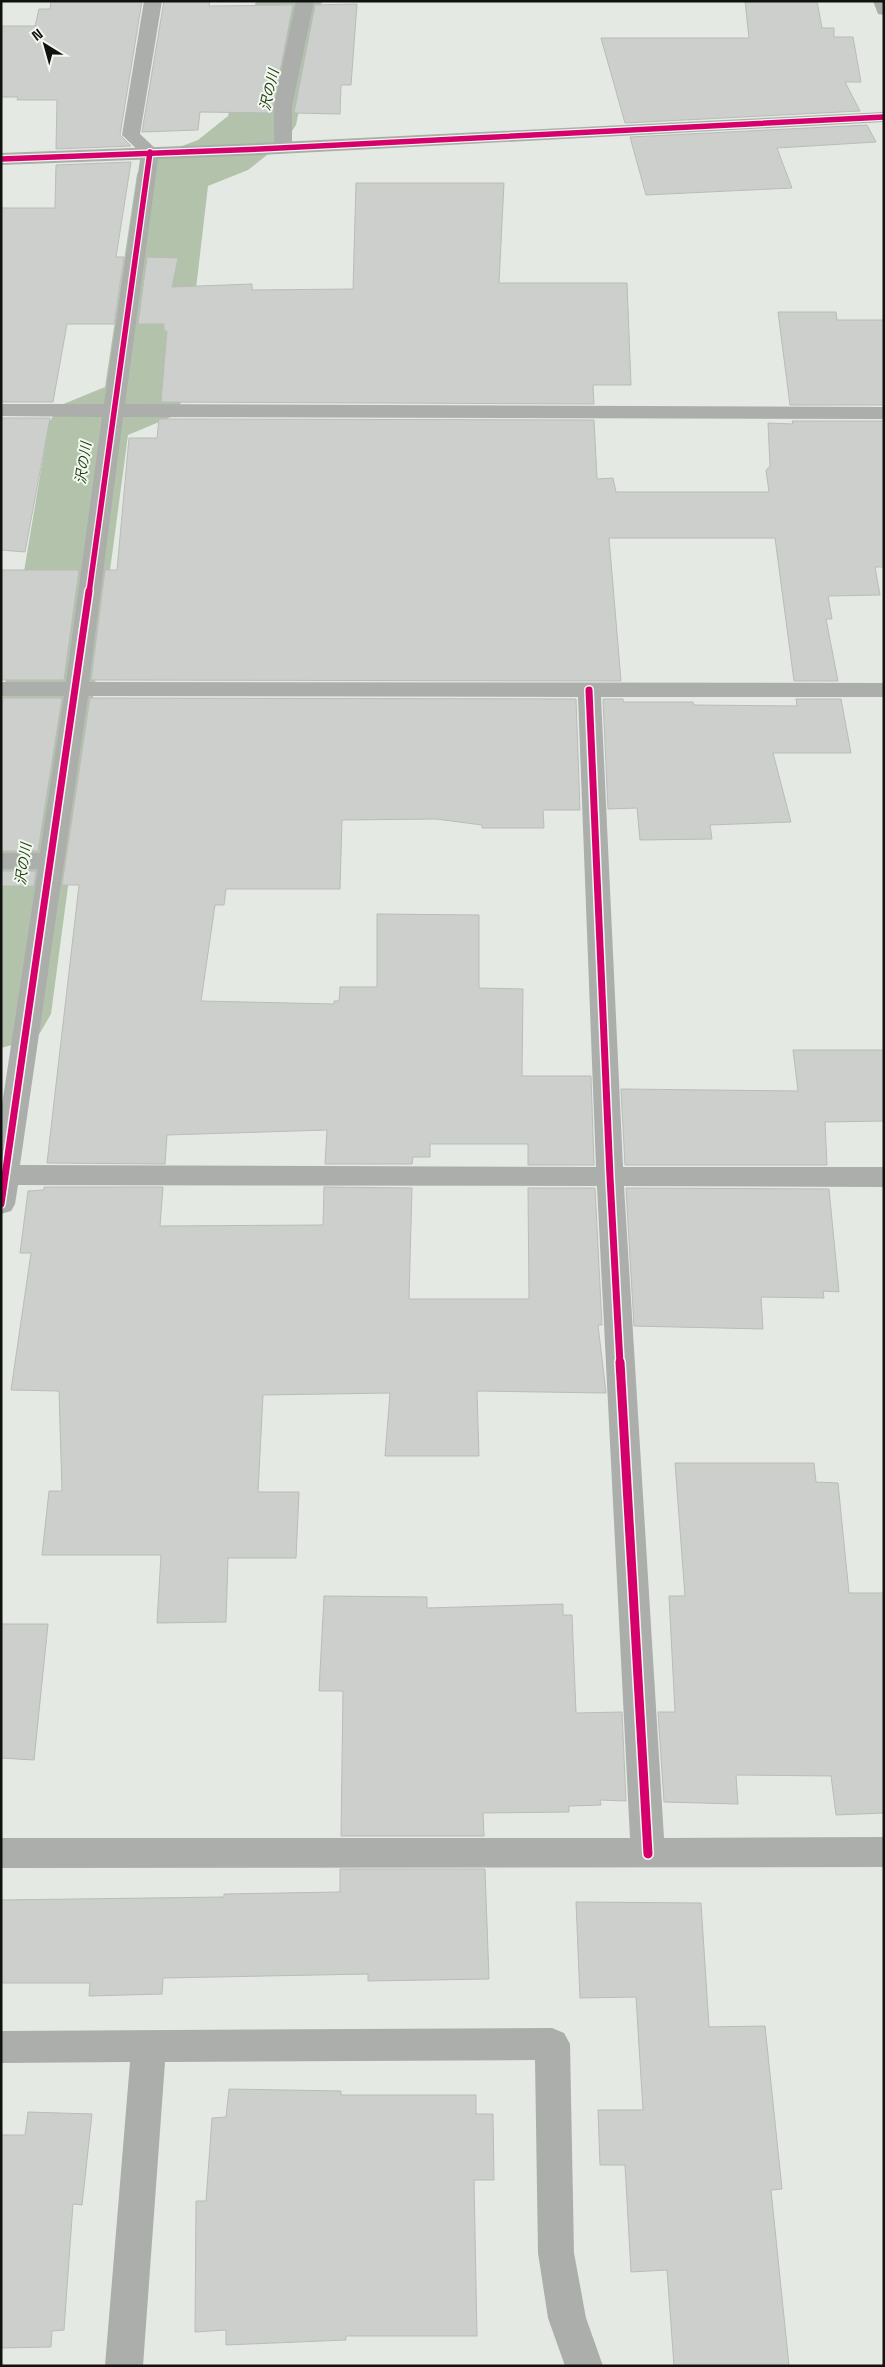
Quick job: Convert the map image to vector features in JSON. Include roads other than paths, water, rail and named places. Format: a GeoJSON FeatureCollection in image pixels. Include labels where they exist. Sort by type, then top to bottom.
{"type":"FeatureCollection","features":[{"type":"Feature","properties":{"kind":"street"},"geometry":{"type":"LineString","coordinates":[[150,152],[131,135],[153,1]]}},
{"type":"Feature","properties":{"kind":"street"},"geometry":{"type":"LineString","coordinates":[[283,148],[283,106],[305,1]]}},
{"type":"Feature","properties":{"kind":"street"},"geometry":{"type":"LineString","coordinates":[[882,1],[884,10]]}},
{"type":"Feature","properties":{"kind":"street"},"geometry":{"type":"LineString","coordinates":[[1,159],[283,148],[884,117]]}},
{"type":"Feature","properties":{"kind":"street"},"geometry":{"type":"LineString","coordinates":[[1,1204],[3,1175],[49,861],[71,689],[114,409],[150,152]]}},
{"type":"Feature","properties":{"kind":"street"},"geometry":{"type":"LineString","coordinates":[[1,410],[884,413]]}},
{"type":"Feature","properties":{"kind":"street"},"geometry":{"type":"LineString","coordinates":[[1,689],[884,690]]}},
{"type":"Feature","properties":{"kind":"street"},"geometry":{"type":"LineString","coordinates":[[589,690],[610,1177],[648,1854]]}},
{"type":"Feature","properties":{"kind":"street"},"geometry":{"type":"LineString","coordinates":[[2,861],[49,861]]}},
{"type":"Feature","properties":{"kind":"street"},"geometry":{"type":"LineString","coordinates":[[3,1175],[884,1177]]}},
{"type":"Feature","properties":{"kind":"street"},"geometry":{"type":"LineString","coordinates":[[1,1852],[648,1854],[884,1852]]}},
{"type":"Feature","properties":{"kind":"street"},"geometry":{"type":"LineString","coordinates":[[1,2047],[552,2044],[556,2253],[567,2318],[584,2366]]}},
{"type":"Feature","properties":{"kind":"street"},"geometry":{"type":"LineString","coordinates":[[124,2366],[149,2047]]}},
{"type":"Feature","properties":{"kind":"waterway","name":"沢の川"},"geometry":{"type":"LineString","coordinates":[[1,1014],[89,422],[143,400],[173,174],[223,155],[261,125],[289,1]]}}]}
